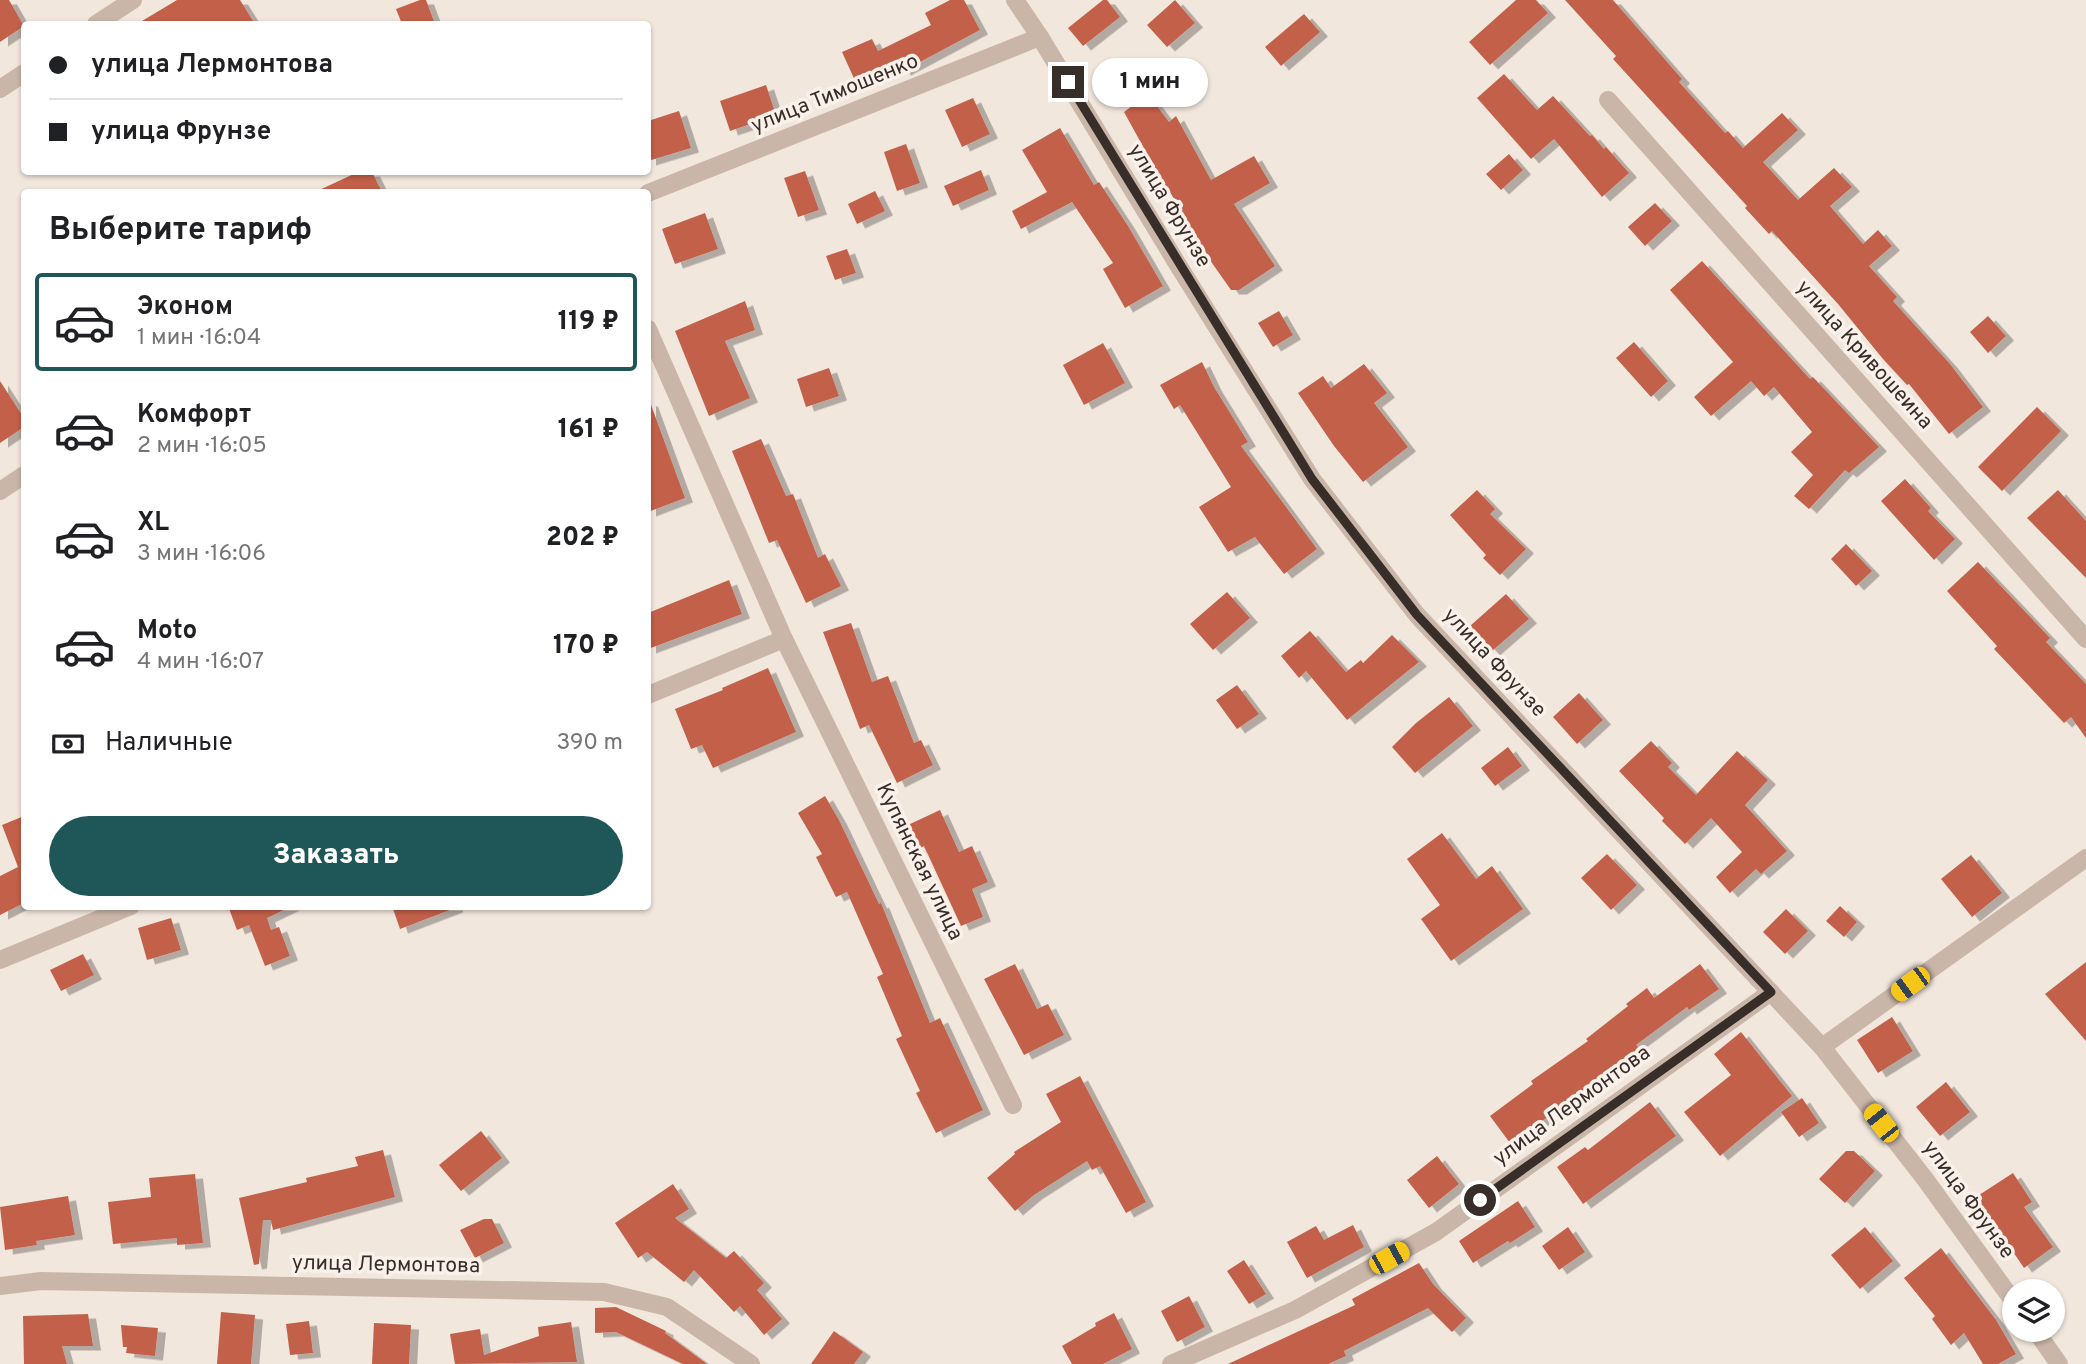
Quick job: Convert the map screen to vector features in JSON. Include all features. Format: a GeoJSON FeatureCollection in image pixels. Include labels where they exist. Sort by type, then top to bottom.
{"type":"FeatureCollection","features":[{"type":"Feature","properties":{"kind":"street"},"geometry":{"type":"LineString","coordinates":[[101,21],[133,0]]}},
{"type":"Feature","properties":{"kind":"street","name":"улица Фрунзе"},"geometry":{"type":"LineString","coordinates":[[1015,0],[1312,479],[1417,615],[1822,1047],[1926,1179],[2002,1285]]}},
{"type":"Feature","properties":{"kind":"street","name":"улица Тимошенко"},"geometry":{"type":"LineString","coordinates":[[651,192],[1040,37]]}},
{"type":"Feature","properties":{"kind":"street"},"geometry":{"type":"LineString","coordinates":[[0,89],[21,75]]}},
{"type":"Feature","properties":{"kind":"street","name":"улица Кривошеина"},"geometry":{"type":"LineString","coordinates":[[1608,100],[2086,639]]}},
{"type":"Feature","properties":{"kind":"street","name":"Купянская улица"},"geometry":{"type":"LineString","coordinates":[[651,336],[784,639],[1013,1105]]}},
{"type":"Feature","properties":{"kind":"street"},"geometry":{"type":"LineString","coordinates":[[0,491],[21,477]]}},
{"type":"Feature","properties":{"kind":"street"},"geometry":{"type":"LineString","coordinates":[[651,694],[784,639]]}},
{"type":"Feature","properties":{"kind":"street"},"geometry":{"type":"LineString","coordinates":[[1822,1047],[2086,858]]}},
{"type":"Feature","properties":{"kind":"street"},"geometry":{"type":"LineString","coordinates":[[0,960],[121,910]]}},
{"type":"Feature","properties":{"kind":"street","name":"улица Лермонтова"},"geometry":{"type":"LineString","coordinates":[[1171,1364],[1295,1310],[1436,1232],[1771,992]]}},
{"type":"Feature","properties":{"kind":"street","name":"улица Лермонтова"},"geometry":{"type":"LineString","coordinates":[[0,1286],[41,1281],[604,1292],[667,1307],[751,1364]]}},
{"type":"Feature","properties":{"kind":"street"},"geometry":{"type":"LineString","coordinates":[[2043,1342],[2059,1364]]}},
{"type":"Feature","properties":{"kind":"building"},"geometry":{"type":"Polygon","coordinates":[[[0,0],[9,0],[21,21],[21,28],[0,42],[0,0]]]}},
{"type":"Feature","properties":{"kind":"building"},"geometry":{"type":"Polygon","coordinates":[[[177,0],[240,0],[253,21],[142,21],[177,0]]]}},
{"type":"Feature","properties":{"kind":"building"},"geometry":{"type":"Polygon","coordinates":[[[426,0],[434,21],[401,21],[396,9],[426,0]]]}},
{"type":"Feature","properties":{"kind":"building"},"geometry":{"type":"Polygon","coordinates":[[[950,0],[964,0],[980,30],[903,71],[900,67],[857,85],[842,52],[872,39],[878,51],[931,25],[925,13],[950,0]]]}},
{"type":"Feature","properties":{"kind":"building"},"geometry":{"type":"Polygon","coordinates":[[[1103,0],[1107,0],[1120,17],[1083,46],[1068,28],[1103,0]]]}},
{"type":"Feature","properties":{"kind":"building"},"geometry":{"type":"Polygon","coordinates":[[[1175,0],[1195,23],[1167,47],[1147,25],[1175,0]]]}},
{"type":"Feature","properties":{"kind":"building"},"geometry":{"type":"Polygon","coordinates":[[[1516,0],[1536,0],[1548,13],[1490,65],[1469,42],[1516,0]]]}},
{"type":"Feature","properties":{"kind":"building"},"geometry":{"type":"Polygon","coordinates":[[[1565,0],[1613,0],[1682,79],[1679,82],[1725,133],[1728,131],[1743,148],[1782,113],[1798,130],[1763,162],[1798,200],[1834,168],[1852,187],[1830,206],[1863,244],[1878,230],[1892,246],[1869,266],[1897,297],[1893,301],[1950,364],[1983,407],[1949,434],[1909,384],[1907,385],[1883,359],[1772,231],[1769,234],[1745,208],[1747,206],[1613,59],[1616,56],[1565,0]]]}},
{"type":"Feature","properties":{"kind":"building"},"geometry":{"type":"Polygon","coordinates":[[[1304,14],[1320,32],[1281,66],[1265,47],[1304,14]]]}},
{"type":"Feature","properties":{"kind":"building"},"geometry":{"type":"Polygon","coordinates":[[[1504,74],[1537,110],[1553,96],[1629,173],[1602,197],[1554,139],[1531,159],[1477,98],[1504,74]]]}},
{"type":"Feature","properties":{"kind":"building"},"geometry":{"type":"Polygon","coordinates":[[[766,85],[776,115],[730,131],[720,101],[766,85]]]}},
{"type":"Feature","properties":{"kind":"building"},"geometry":{"type":"Polygon","coordinates":[[[1148,94],[1169,122],[1176,116],[1211,180],[1254,156],[1270,183],[1234,204],[1275,266],[1239,290],[1231,290],[1212,263],[1124,112],[1148,94]]]}},
{"type":"Feature","properties":{"kind":"building"},"geometry":{"type":"Polygon","coordinates":[[[973,98],[990,134],[962,147],[945,110],[973,98]]]}},
{"type":"Feature","properties":{"kind":"building"},"geometry":{"type":"Polygon","coordinates":[[[679,111],[691,148],[651,160],[651,120],[679,111]]]}},
{"type":"Feature","properties":{"kind":"building"},"geometry":{"type":"Polygon","coordinates":[[[1060,128],[1094,185],[1099,182],[1128,226],[1163,286],[1125,308],[1103,269],[1113,263],[1072,202],[1021,229],[1012,211],[1047,192],[1022,150],[1060,128]]]}},
{"type":"Feature","properties":{"kind":"building"},"geometry":{"type":"Polygon","coordinates":[[[906,144],[920,183],[897,191],[884,152],[906,144]]]}},
{"type":"Feature","properties":{"kind":"building"},"geometry":{"type":"Polygon","coordinates":[[[1509,154],[1523,170],[1501,190],[1486,174],[1509,154]]]}},
{"type":"Feature","properties":{"kind":"building"},"geometry":{"type":"Polygon","coordinates":[[[981,170],[989,190],[953,206],[944,186],[981,170]]]}},
{"type":"Feature","properties":{"kind":"building"},"geometry":{"type":"Polygon","coordinates":[[[805,171],[819,210],[798,217],[784,178],[805,171]]]}},
{"type":"Feature","properties":{"kind":"building"},"geometry":{"type":"Polygon","coordinates":[[[352,175],[374,175],[380,189],[321,189],[352,175]]]}},
{"type":"Feature","properties":{"kind":"building"},"geometry":{"type":"Polygon","coordinates":[[[875,191],[885,211],[857,224],[848,204],[875,191]]]}},
{"type":"Feature","properties":{"kind":"building"},"geometry":{"type":"Polygon","coordinates":[[[1655,203],[1672,221],[1645,246],[1628,227],[1655,203]]]}},
{"type":"Feature","properties":{"kind":"building"},"geometry":{"type":"Polygon","coordinates":[[[705,213],[718,249],[675,264],[662,229],[705,213]]]}},
{"type":"Feature","properties":{"kind":"building"},"geometry":{"type":"Polygon","coordinates":[[[847,249],[856,273],[835,280],[826,256],[847,249]]]}},
{"type":"Feature","properties":{"kind":"building"},"geometry":{"type":"Polygon","coordinates":[[[1702,261],[1810,379],[1813,377],[1879,447],[1849,473],[1845,470],[1809,509],[1794,496],[1813,475],[1791,452],[1812,432],[1774,387],[1764,396],[1751,381],[1711,416],[1694,397],[1733,362],[1670,290],[1702,261]]]}},
{"type":"Feature","properties":{"kind":"building"},"geometry":{"type":"Polygon","coordinates":[[[745,301],[755,330],[725,341],[750,398],[709,416],[675,331],[745,301]]]}},
{"type":"Feature","properties":{"kind":"building"},"geometry":{"type":"Polygon","coordinates":[[[1279,311],[1293,335],[1273,347],[1258,323],[1279,311]]]}},
{"type":"Feature","properties":{"kind":"building"},"geometry":{"type":"Polygon","coordinates":[[[1988,316],[2006,336],[1988,353],[1970,332],[1988,316]]]}},
{"type":"Feature","properties":{"kind":"building"},"geometry":{"type":"Polygon","coordinates":[[[1634,342],[1668,381],[1651,397],[1616,358],[1634,342]]]}},
{"type":"Feature","properties":{"kind":"building"},"geometry":{"type":"Polygon","coordinates":[[[1103,343],[1125,383],[1084,405],[1063,365],[1103,343]]]}},
{"type":"Feature","properties":{"kind":"building"},"geometry":{"type":"Polygon","coordinates":[[[1202,362],[1248,442],[1241,446],[1317,549],[1284,574],[1255,537],[1228,552],[1199,507],[1231,487],[1180,405],[1174,409],[1160,385],[1202,362]]]}},
{"type":"Feature","properties":{"kind":"building"},"geometry":{"type":"Polygon","coordinates":[[[1364,364],[1387,393],[1374,403],[1408,447],[1363,482],[1334,446],[1298,393],[1323,376],[1331,388],[1364,364]]]}},
{"type":"Feature","properties":{"kind":"building"},"geometry":{"type":"Polygon","coordinates":[[[829,368],[839,396],[806,407],[797,379],[829,368]]]}},
{"type":"Feature","properties":{"kind":"building"},"geometry":{"type":"Polygon","coordinates":[[[0,381],[21,413],[21,429],[0,443],[0,381]]]}},
{"type":"Feature","properties":{"kind":"building"},"geometry":{"type":"Polygon","coordinates":[[[651,405],[685,498],[651,511],[651,405]]]}},
{"type":"Feature","properties":{"kind":"building"},"geometry":{"type":"Polygon","coordinates":[[[2037,407],[2061,431],[2002,491],[1978,467],[2037,407]]]}},
{"type":"Feature","properties":{"kind":"building"},"geometry":{"type":"Polygon","coordinates":[[[761,439],[786,496],[793,494],[818,558],[825,554],[841,586],[806,603],[777,540],[769,543],[732,451],[761,439]]]}},
{"type":"Feature","properties":{"kind":"building"},"geometry":{"type":"Polygon","coordinates":[[[1905,479],[1931,508],[1928,511],[1955,539],[1934,560],[1881,501],[1905,479]]]}},
{"type":"Feature","properties":{"kind":"building"},"geometry":{"type":"Polygon","coordinates":[[[1477,490],[1495,509],[1490,514],[1526,549],[1500,575],[1483,558],[1486,555],[1450,515],[1477,490]]]}},
{"type":"Feature","properties":{"kind":"building"},"geometry":{"type":"Polygon","coordinates":[[[2058,490],[2086,521],[2086,578],[2027,518],[2058,490]]]}},
{"type":"Feature","properties":{"kind":"building"},"geometry":{"type":"Polygon","coordinates":[[[1846,544],[1872,571],[1856,586],[1831,559],[1846,544]]]}},
{"type":"Feature","properties":{"kind":"building"},"geometry":{"type":"Polygon","coordinates":[[[1978,562],[2050,638],[2046,642],[2086,684],[2086,738],[2071,717],[2064,723],[1994,649],[1997,646],[1947,591],[1978,562]]]}},
{"type":"Feature","properties":{"kind":"building"},"geometry":{"type":"Polygon","coordinates":[[[729,580],[742,614],[651,648],[651,612],[729,580]]]}},
{"type":"Feature","properties":{"kind":"building"},"geometry":{"type":"Polygon","coordinates":[[[1227,592],[1250,618],[1213,650],[1190,624],[1227,592]]]}},
{"type":"Feature","properties":{"kind":"building"},"geometry":{"type":"Polygon","coordinates":[[[1506,594],[1529,619],[1492,651],[1470,626],[1506,594]]]}},
{"type":"Feature","properties":{"kind":"building"},"geometry":{"type":"Polygon","coordinates":[[[851,623],[872,682],[888,676],[914,743],[921,740],[933,765],[897,783],[869,725],[860,729],[823,632],[851,623]]]}},
{"type":"Feature","properties":{"kind":"building"},"geometry":{"type":"Polygon","coordinates":[[[1310,631],[1346,672],[1361,660],[1363,663],[1392,635],[1419,662],[1347,720],[1306,671],[1299,678],[1281,656],[1310,631]]]}},
{"type":"Feature","properties":{"kind":"building"},"geometry":{"type":"Polygon","coordinates":[[[768,668],[796,732],[713,768],[702,745],[691,749],[675,709],[768,668]]]}},
{"type":"Feature","properties":{"kind":"building"},"geometry":{"type":"Polygon","coordinates":[[[1237,685],[1259,714],[1237,729],[1216,700],[1237,685]]]}},
{"type":"Feature","properties":{"kind":"building"},"geometry":{"type":"Polygon","coordinates":[[[1579,693],[1603,720],[1577,744],[1553,717],[1579,693]]]}},
{"type":"Feature","properties":{"kind":"building"},"geometry":{"type":"Polygon","coordinates":[[[1449,697],[1473,726],[1415,773],[1392,747],[1416,723],[1449,697]]]}},
{"type":"Feature","properties":{"kind":"building"},"geometry":{"type":"Polygon","coordinates":[[[1651,741],[1672,763],[1668,767],[1696,795],[1737,751],[1768,780],[1745,805],[1787,851],[1761,874],[1756,869],[1730,893],[1716,877],[1742,852],[1711,818],[1685,844],[1619,771],[1651,741]]]}},
{"type":"Feature","properties":{"kind":"building"},"geometry":{"type":"Polygon","coordinates":[[[1508,747],[1522,766],[1495,786],[1481,768],[1508,747]]]}},
{"type":"Feature","properties":{"kind":"building"},"geometry":{"type":"Polygon","coordinates":[[[825,796],[879,904],[881,903],[930,1023],[940,1018],[983,1110],[936,1133],[916,1093],[920,1091],[896,1039],[902,1036],[877,977],[883,974],[847,892],[836,897],[816,857],[822,854],[798,813],[825,796]]]}},
{"type":"Feature","properties":{"kind":"building"},"geometry":{"type":"Polygon","coordinates":[[[940,810],[959,852],[972,846],[988,882],[972,889],[983,917],[961,926],[924,846],[919,849],[908,825],[940,810]]]}},
{"type":"Feature","properties":{"kind":"building"},"geometry":{"type":"Polygon","coordinates":[[[21,817],[21,904],[0,915],[0,876],[18,867],[2,825],[21,817]]]}},
{"type":"Feature","properties":{"kind":"building"},"geometry":{"type":"Polygon","coordinates":[[[1442,833],[1476,879],[1492,866],[1523,909],[1451,961],[1421,919],[1440,905],[1407,859],[1442,833]]]}},
{"type":"Feature","properties":{"kind":"building"},"geometry":{"type":"Polygon","coordinates":[[[1607,854],[1637,885],[1611,910],[1581,878],[1607,854]]]}},
{"type":"Feature","properties":{"kind":"building"},"geometry":{"type":"Polygon","coordinates":[[[1971,855],[2002,893],[1972,917],[1941,879],[1971,855]]]}},
{"type":"Feature","properties":{"kind":"building"},"geometry":{"type":"Polygon","coordinates":[[[1840,906],[1857,922],[1844,937],[1826,921],[1840,906]]]}},
{"type":"Feature","properties":{"kind":"building"},"geometry":{"type":"Polygon","coordinates":[[[1786,909],[1808,931],[1785,954],[1763,932],[1786,909]]]}},
{"type":"Feature","properties":{"kind":"building"},"geometry":{"type":"Polygon","coordinates":[[[230,910],[284,910],[267,918],[271,930],[279,927],[290,956],[265,966],[249,925],[237,930],[230,910]]]}},
{"type":"Feature","properties":{"kind":"building"},"geometry":{"type":"Polygon","coordinates":[[[393,910],[450,910],[400,929],[393,910]]]}},
{"type":"Feature","properties":{"kind":"building"},"geometry":{"type":"Polygon","coordinates":[[[171,918],[181,950],[147,960],[138,928],[171,918]]]}},
{"type":"Feature","properties":{"kind":"building"},"geometry":{"type":"Polygon","coordinates":[[[83,954],[94,975],[61,991],[50,970],[83,954]]]}},
{"type":"Feature","properties":{"kind":"building"},"geometry":{"type":"Polygon","coordinates":[[[2086,962],[2086,1041],[2045,994],[2086,962]]]}},
{"type":"Feature","properties":{"kind":"building"},"geometry":{"type":"Polygon","coordinates":[[[1015,964],[1037,1009],[1048,1004],[1064,1035],[1024,1055],[984,979],[1015,964]]]}},
{"type":"Feature","properties":{"kind":"building"},"geometry":{"type":"Polygon","coordinates":[[[1700,964],[1719,989],[1689,1010],[1687,1007],[1636,1045],[1639,1048],[1580,1095],[1510,1143],[1490,1116],[1533,1084],[1531,1081],[1588,1041],[1586,1039],[1647,988],[1654,998],[1700,964]]]}},
{"type":"Feature","properties":{"kind":"building"},"geometry":{"type":"Polygon","coordinates":[[[1892,1017],[1913,1051],[1878,1073],[1857,1040],[1892,1017]]]}},
{"type":"Feature","properties":{"kind":"building"},"geometry":{"type":"Polygon","coordinates":[[[1741,1032],[1792,1096],[1720,1156],[1684,1112],[1731,1075],[1714,1054],[1741,1032]]]}},
{"type":"Feature","properties":{"kind":"building"},"geometry":{"type":"Polygon","coordinates":[[[1080,1076],[1146,1202],[1126,1213],[1100,1166],[1092,1170],[1087,1161],[1034,1195],[1015,1211],[987,1178],[1015,1154],[1014,1152],[1061,1122],[1046,1094],[1080,1076]]]}},
{"type":"Feature","properties":{"kind":"building"},"geometry":{"type":"Polygon","coordinates":[[[1946,1082],[1970,1112],[1940,1136],[1916,1107],[1946,1082]]]}},
{"type":"Feature","properties":{"kind":"building"},"geometry":{"type":"Polygon","coordinates":[[[1802,1098],[1819,1123],[1799,1137],[1781,1112],[1802,1098]]]}},
{"type":"Feature","properties":{"kind":"building"},"geometry":{"type":"Polygon","coordinates":[[[1650,1102],[1676,1136],[1583,1204],[1557,1167],[1585,1147],[1588,1150],[1650,1102]]]}},
{"type":"Feature","properties":{"kind":"building"},"geometry":{"type":"Polygon","coordinates":[[[481,1131],[502,1158],[461,1191],[439,1165],[481,1131]]]}},
{"type":"Feature","properties":{"kind":"building"},"geometry":{"type":"Polygon","coordinates":[[[383,1150],[395,1197],[273,1230],[271,1220],[263,1220],[259,1264],[254,1265],[239,1198],[307,1182],[306,1178],[358,1166],[355,1157],[383,1150]]]}},
{"type":"Feature","properties":{"kind":"building"},"geometry":{"type":"Polygon","coordinates":[[[1846,1151],[1854,1151],[1875,1171],[1845,1203],[1819,1179],[1846,1151]]]}},
{"type":"Feature","properties":{"kind":"building"},"geometry":{"type":"Polygon","coordinates":[[[1437,1156],[1459,1184],[1429,1208],[1407,1180],[1437,1156]]]}},
{"type":"Feature","properties":{"kind":"building"},"geometry":{"type":"Polygon","coordinates":[[[2013,1173],[2032,1202],[2024,1207],[2053,1247],[2024,1268],[1976,1197],[2013,1173]]]}},
{"type":"Feature","properties":{"kind":"building"},"geometry":{"type":"Polygon","coordinates":[[[195,1174],[203,1243],[177,1245],[177,1238],[113,1244],[108,1202],[151,1197],[149,1178],[195,1174]]]}},
{"type":"Feature","properties":{"kind":"building"},"geometry":{"type":"Polygon","coordinates":[[[673,1184],[689,1209],[675,1218],[726,1258],[734,1251],[764,1283],[757,1290],[782,1319],[764,1335],[740,1306],[734,1312],[694,1270],[684,1282],[647,1252],[638,1258],[615,1223],[673,1184]]]}},
{"type":"Feature","properties":{"kind":"building"},"geometry":{"type":"Polygon","coordinates":[[[68,1196],[75,1235],[36,1241],[37,1245],[5,1250],[0,1207],[68,1196]]]}},
{"type":"Feature","properties":{"kind":"building"},"geometry":{"type":"Polygon","coordinates":[[[1518,1201],[1535,1227],[1473,1263],[1459,1241],[1518,1201]]]}},
{"type":"Feature","properties":{"kind":"building"},"geometry":{"type":"Polygon","coordinates":[[[484,1219],[492,1219],[504,1243],[475,1258],[460,1230],[484,1219]]]}},
{"type":"Feature","properties":{"kind":"building"},"geometry":{"type":"Polygon","coordinates":[[[1353,1225],[1364,1247],[1307,1278],[1287,1242],[1316,1226],[1324,1240],[1353,1225]]]}},
{"type":"Feature","properties":{"kind":"building"},"geometry":{"type":"Polygon","coordinates":[[[1568,1227],[1585,1252],[1559,1270],[1542,1246],[1568,1227]]]}},
{"type":"Feature","properties":{"kind":"building"},"geometry":{"type":"Polygon","coordinates":[[[1865,1227],[1893,1261],[1860,1289],[1831,1255],[1865,1227]]]}},
{"type":"Feature","properties":{"kind":"building"},"geometry":{"type":"Polygon","coordinates":[[[1941,1248],[1996,1320],[2002,1330],[2002,1342],[2009,1342],[2016,1354],[1998,1364],[1983,1364],[1964,1333],[1951,1345],[1932,1319],[1935,1316],[1904,1278],[1941,1248]]]}},
{"type":"Feature","properties":{"kind":"building"},"geometry":{"type":"Polygon","coordinates":[[[1244,1260],[1266,1294],[1249,1304],[1227,1271],[1244,1260]]]}},
{"type":"Feature","properties":{"kind":"building"},"geometry":{"type":"Polygon","coordinates":[[[1419,1263],[1433,1284],[1466,1318],[1452,1332],[1428,1308],[1344,1351],[1346,1356],[1328,1364],[1228,1364],[1355,1305],[1352,1299],[1419,1263]]]}},
{"type":"Feature","properties":{"kind":"building"},"geometry":{"type":"Polygon","coordinates":[[[1189,1296],[1205,1327],[1177,1342],[1161,1311],[1189,1296]]]}},
{"type":"Feature","properties":{"kind":"building"},"geometry":{"type":"Polygon","coordinates":[[[616,1307],[666,1331],[665,1333],[707,1364],[683,1364],[616,1332],[595,1333],[595,1308],[616,1307]]]}},
{"type":"Feature","properties":{"kind":"building"},"geometry":{"type":"Polygon","coordinates":[[[221,1312],[255,1315],[251,1364],[217,1364],[221,1312]]]}},
{"type":"Feature","properties":{"kind":"building"},"geometry":{"type":"Polygon","coordinates":[[[1114,1313],[1132,1349],[1103,1364],[1072,1364],[1062,1346],[1114,1313]]]}},
{"type":"Feature","properties":{"kind":"building"},"geometry":{"type":"Polygon","coordinates":[[[88,1314],[93,1346],[62,1346],[67,1364],[24,1364],[23,1316],[88,1314]]]}},
{"type":"Feature","properties":{"kind":"building"},"geometry":{"type":"Polygon","coordinates":[[[309,1321],[313,1353],[290,1355],[286,1324],[309,1321]]]}},
{"type":"Feature","properties":{"kind":"building"},"geometry":{"type":"Polygon","coordinates":[[[571,1322],[577,1362],[455,1364],[450,1334],[480,1329],[484,1355],[539,1336],[538,1327],[571,1322]]]}},
{"type":"Feature","properties":{"kind":"building"},"geometry":{"type":"Polygon","coordinates":[[[374,1323],[411,1325],[409,1364],[372,1364],[374,1323]]]}},
{"type":"Feature","properties":{"kind":"building"},"geometry":{"type":"Polygon","coordinates":[[[121,1325],[158,1328],[155,1356],[126,1353],[121,1325]]]}},
{"type":"Feature","properties":{"kind":"building"},"geometry":{"type":"Polygon","coordinates":[[[834,1331],[863,1352],[854,1364],[811,1364],[834,1331]]]}},
{"type":"Feature","properties":{"kind":"route"},"geometry":{"type":"LineString","coordinates":[[1068,82],[1178,265],[1312,479],[1417,615],[1771,992],[1480,1200]]}}]}
